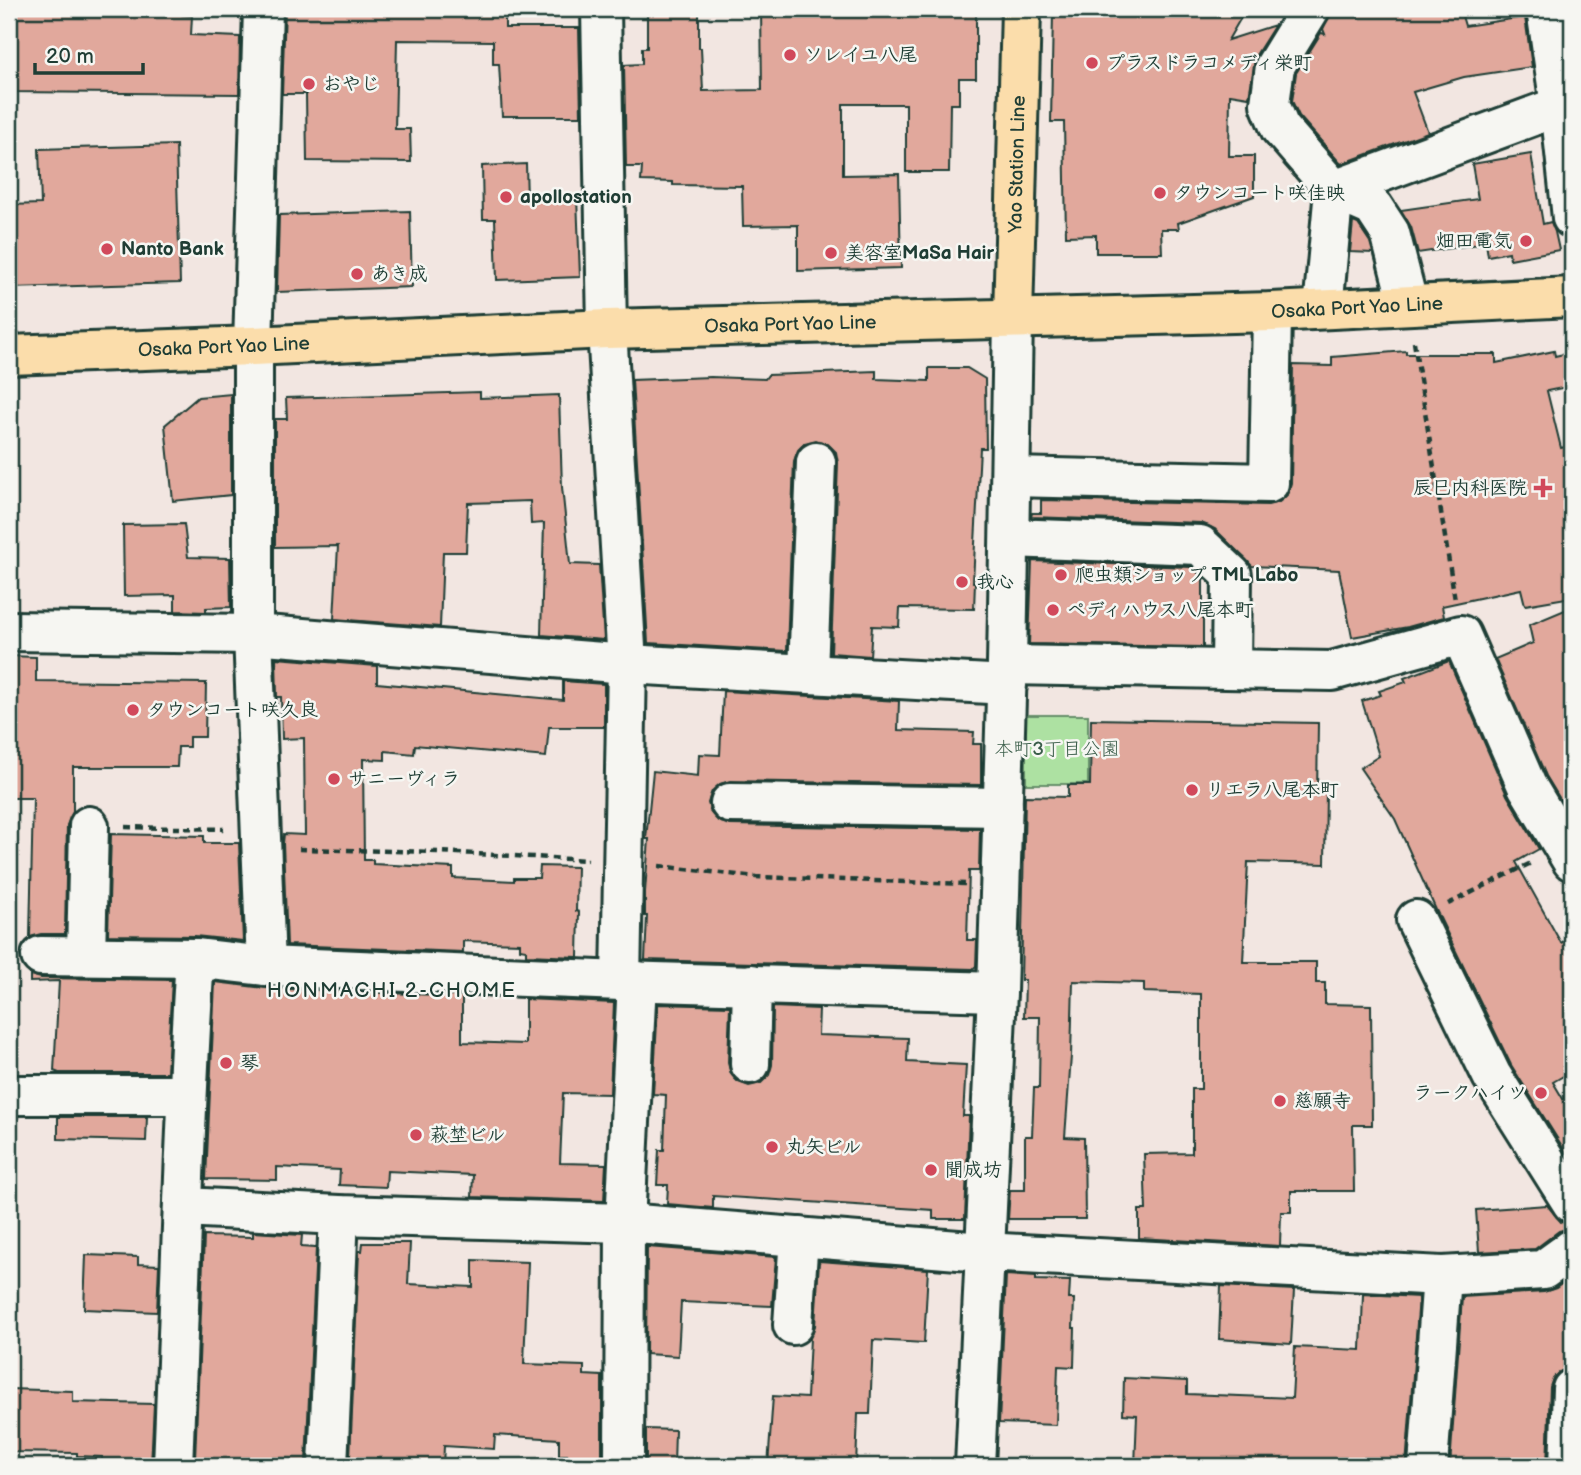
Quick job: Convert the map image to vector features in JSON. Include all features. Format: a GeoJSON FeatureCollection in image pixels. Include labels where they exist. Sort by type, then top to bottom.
{"type":"FeatureCollection","features":[{"type":"Feature","properties":{"kind":"main road","name":"Yao Station Line"},"geometry":{"type":"LineString","coordinates":[[1013,318],[1021,9]]}},
{"type":"Feature","properties":{"kind":"main road","name":"Osaka Port Yao Line"},"geometry":{"type":"LineString","coordinates":[[9,355],[607,329],[1323,309],[1410,319],[1572,296]]}},
{"type":"Feature","properties":{"kind":"street"},"geometry":{"type":"LineString","coordinates":[[263,9],[253,346],[253,634],[266,966]]}},
{"type":"Feature","properties":{"kind":"street"},"geometry":{"type":"LineString","coordinates":[[601,9],[607,329],[627,664],[629,981],[624,1466]]}},
{"type":"Feature","properties":{"kind":"street"},"geometry":{"type":"LineString","coordinates":[[1310,9],[1275,65],[1270,104],[1280,128],[1334,190],[1373,207],[1390,233],[1410,319]]}},
{"type":"Feature","properties":{"kind":"street"},"geometry":{"type":"LineString","coordinates":[[1546,9],[1572,218]]}},
{"type":"Feature","properties":{"kind":"street"},"geometry":{"type":"LineString","coordinates":[[1334,190],[1560,106]]}},
{"type":"Feature","properties":{"kind":"street"},"geometry":{"type":"LineString","coordinates":[[1323,309],[1334,190]]}},
{"type":"Feature","properties":{"kind":"street"},"geometry":{"type":"LineString","coordinates":[[1011,477],[1269,484],[1272,312]]}},
{"type":"Feature","properties":{"kind":"street"},"geometry":{"type":"LineString","coordinates":[[975,1466],[997,992],[1007,675],[1013,318]]}},
{"type":"Feature","properties":{"kind":"street"},"geometry":{"type":"LineString","coordinates":[[808,672],[816,462]]}},
{"type":"Feature","properties":{"kind":"street"},"geometry":{"type":"LineString","coordinates":[[1010,538],[1200,545],[1232,575],[1231,669]]}},
{"type":"Feature","properties":{"kind":"street"},"geometry":{"type":"LineString","coordinates":[[9,631],[253,634],[627,664],[808,672],[1007,675],[1231,669],[1332,671],[1461,635],[1527,786],[1568,854]]}},
{"type":"Feature","properties":{"kind":"street"},"geometry":{"type":"LineString","coordinates":[[730,803],[1003,807]]}},
{"type":"Feature","properties":{"kind":"street"},"geometry":{"type":"LineString","coordinates":[[86,956],[89,826]]}},
{"type":"Feature","properties":{"kind":"street"},"geometry":{"type":"LineString","coordinates":[[1416,920],[1492,1076],[1572,1203]]}},
{"type":"Feature","properties":{"kind":"street"},"geometry":{"type":"LineString","coordinates":[[41,956],[195,958],[266,966],[997,992]]}},
{"type":"Feature","properties":{"kind":"street"},"geometry":{"type":"LineString","coordinates":[[173,1466],[186,1095],[195,958]]}},
{"type":"Feature","properties":{"kind":"street"},"geometry":{"type":"LineString","coordinates":[[750,1064],[752,985]]}},
{"type":"Feature","properties":{"kind":"street"},"geometry":{"type":"LineString","coordinates":[[9,1095],[186,1095]]}},
{"type":"Feature","properties":{"kind":"street"},"geometry":{"type":"LineString","coordinates":[[184,1207],[339,1215],[625,1223],[983,1252],[1442,1276],[1543,1270],[1572,1249]]}},
{"type":"Feature","properties":{"kind":"street"},"geometry":{"type":"LineString","coordinates":[[328,1466],[339,1215]]}},
{"type":"Feature","properties":{"kind":"street"},"geometry":{"type":"LineString","coordinates":[[793,1325],[799,1237]]}},
{"type":"Feature","properties":{"kind":"street"},"geometry":{"type":"LineString","coordinates":[[1428,1466],[1442,1276]]}},
{"type":"Feature","properties":{"kind":"street"},"geometry":{"type":"LineString","coordinates":[[1569,1466],[1572,1389]]}},
{"type":"Feature","properties":{"kind":"path"},"geometry":{"type":"LineString","coordinates":[[1410,319],[1461,635]]}},
{"type":"Feature","properties":{"kind":"path"},"geometry":{"type":"LineString","coordinates":[[89,826],[261,829]]}},
{"type":"Feature","properties":{"kind":"path"},"geometry":{"type":"LineString","coordinates":[[1416,920],[1568,854]]}},
{"type":"Feature","properties":{"kind":"green space","name":"本町3丁目公園"},"geometry":{"type":"Polygon","coordinates":[[[1026,715],[1088,715],[1088,784],[1026,784],[1026,715]]]}},
{"type":"Feature","properties":{"kind":"building"},"geometry":{"type":"Polygon","coordinates":[[[9,9],[182,9],[182,15],[192,16],[191,35],[240,37],[239,94],[9,92],[9,9]]]}},
{"type":"Feature","properties":{"kind":"building"},"geometry":{"type":"Polygon","coordinates":[[[285,9],[505,9],[505,28],[579,28],[581,116],[502,116],[499,64],[493,64],[493,41],[397,40],[395,129],[410,129],[411,162],[307,161],[306,94],[282,94],[285,9]]]}},
{"type":"Feature","properties":{"kind":"building"},"geometry":{"type":"Polygon","coordinates":[[[647,9],[699,9],[703,91],[762,90],[761,9],[976,9],[976,78],[959,78],[959,104],[950,104],[949,172],[906,172],[906,104],[843,104],[843,175],[899,174],[901,268],[798,271],[798,225],[743,226],[742,186],[673,185],[673,182],[641,181],[642,167],[626,167],[624,65],[642,64],[642,48],[647,48],[647,9]]]}},
{"type":"Feature","properties":{"kind":"building"},"geometry":{"type":"Polygon","coordinates":[[[1120,9],[1246,9],[1228,40],[1275,25],[1256,55],[1249,97],[1230,94],[1229,156],[1254,156],[1254,196],[1178,223],[1179,229],[1161,229],[1162,253],[1096,253],[1096,235],[1066,236],[1064,122],[1051,122],[1053,12],[1119,14],[1120,9]]]}},
{"type":"Feature","properties":{"kind":"building"},"geometry":{"type":"Polygon","coordinates":[[[1332,9],[1460,9],[1465,26],[1525,17],[1532,67],[1464,77],[1413,92],[1428,132],[1341,164],[1299,116],[1292,101],[1296,73],[1321,33],[1325,34],[1323,29],[1332,9]]]}},
{"type":"Feature","properties":{"kind":"building"},"geometry":{"type":"Polygon","coordinates":[[[176,145],[180,283],[9,288],[9,205],[41,204],[39,149],[176,145]]]}},
{"type":"Feature","properties":{"kind":"building"},"geometry":{"type":"Polygon","coordinates":[[[1531,154],[1543,224],[1551,222],[1559,250],[1510,259],[1509,252],[1488,256],[1486,243],[1418,253],[1411,227],[1401,210],[1478,199],[1472,164],[1531,154]]]}},
{"type":"Feature","properties":{"kind":"building"},"geometry":{"type":"Polygon","coordinates":[[[526,164],[527,200],[577,197],[580,277],[497,280],[495,219],[483,219],[482,166],[526,164]]]}},
{"type":"Feature","properties":{"kind":"building"},"geometry":{"type":"Polygon","coordinates":[[[410,211],[412,287],[277,292],[279,215],[410,211]]]}},
{"type":"Feature","properties":{"kind":"building"},"geometry":{"type":"Polygon","coordinates":[[[1353,222],[1358,224],[1370,242],[1373,253],[1350,252],[1353,222]]]}},
{"type":"Feature","properties":{"kind":"building"},"geometry":{"type":"Polygon","coordinates":[[[1406,351],[1406,354],[1496,354],[1496,363],[1554,351],[1555,356],[1572,352],[1572,386],[1547,391],[1561,448],[1572,445],[1572,597],[1525,605],[1521,589],[1442,606],[1444,617],[1408,627],[1352,637],[1339,570],[1252,566],[1215,529],[1201,523],[1031,517],[1032,513],[1041,513],[1041,500],[1268,505],[1279,502],[1287,495],[1291,483],[1293,365],[1332,366],[1332,357],[1406,351]]]}},
{"type":"Feature","properties":{"kind":"building"},"geometry":{"type":"Polygon","coordinates":[[[929,368],[967,368],[985,379],[986,448],[980,448],[974,609],[900,608],[899,627],[872,626],[870,656],[831,653],[838,463],[836,452],[828,444],[816,440],[805,443],[798,450],[794,461],[787,651],[648,643],[632,380],[711,377],[765,379],[768,375],[876,371],[876,379],[929,381],[929,368]]]}},
{"type":"Feature","properties":{"kind":"building"},"geometry":{"type":"Polygon","coordinates":[[[480,392],[480,398],[559,395],[562,487],[570,564],[599,565],[604,640],[541,635],[544,523],[531,524],[530,501],[468,503],[466,552],[443,552],[440,627],[334,619],[338,546],[275,547],[275,419],[287,419],[286,398],[480,392]]]}},
{"type":"Feature","properties":{"kind":"building"},"geometry":{"type":"Polygon","coordinates":[[[231,394],[231,495],[173,501],[165,425],[198,397],[231,394]]]}},
{"type":"Feature","properties":{"kind":"building"},"geometry":{"type":"Polygon","coordinates":[[[184,524],[188,557],[230,558],[231,607],[206,608],[206,612],[175,611],[175,595],[124,596],[123,525],[184,524]]]}},
{"type":"Feature","properties":{"kind":"building"},"geometry":{"type":"Polygon","coordinates":[[[1032,561],[1191,567],[1203,577],[1203,647],[1029,644],[1032,561]]]}},
{"type":"Feature","properties":{"kind":"building"},"geometry":{"type":"Polygon","coordinates":[[[1572,607],[1572,819],[1546,776],[1495,659],[1533,643],[1529,625],[1572,607]]]}},
{"type":"Feature","properties":{"kind":"building"},"geometry":{"type":"Polygon","coordinates":[[[9,656],[36,657],[36,681],[206,683],[205,737],[189,737],[189,747],[178,747],[177,767],[73,767],[73,812],[67,825],[65,934],[30,937],[33,798],[9,798],[9,656]]]}},
{"type":"Feature","properties":{"kind":"building"},"geometry":{"type":"Polygon","coordinates":[[[276,658],[377,666],[377,683],[563,700],[563,681],[604,684],[604,727],[549,727],[546,757],[415,745],[414,754],[385,751],[385,760],[363,759],[364,860],[373,860],[373,864],[453,868],[453,878],[514,881],[514,878],[539,878],[540,866],[577,867],[578,957],[526,955],[526,950],[520,949],[520,943],[463,941],[463,952],[287,945],[283,843],[284,834],[305,835],[304,738],[282,739],[281,697],[277,697],[276,658]]]}},
{"type":"Feature","properties":{"kind":"building"},"geometry":{"type":"Polygon","coordinates":[[[1449,661],[1507,795],[1539,849],[1516,862],[1561,943],[1572,937],[1572,1071],[1553,1082],[1572,1114],[1572,1162],[1511,1065],[1395,819],[1360,768],[1379,756],[1362,701],[1381,695],[1379,691],[1406,682],[1404,678],[1449,661]]]}},
{"type":"Feature","properties":{"kind":"building"},"geometry":{"type":"Polygon","coordinates":[[[723,691],[899,701],[898,730],[974,732],[973,744],[981,744],[981,785],[730,781],[720,784],[712,791],[708,803],[711,813],[718,821],[730,825],[980,829],[979,871],[969,871],[967,940],[977,940],[976,966],[973,969],[645,960],[645,892],[649,839],[646,839],[653,771],[698,776],[699,754],[720,755],[723,691]]]}},
{"type":"Feature","properties":{"kind":"building"},"geometry":{"type":"Polygon","coordinates":[[[1091,719],[1318,723],[1317,796],[1326,789],[1325,864],[1248,862],[1243,962],[1316,962],[1316,983],[1325,983],[1325,1004],[1371,1005],[1372,1125],[1353,1125],[1354,1191],[1291,1191],[1291,1212],[1281,1212],[1280,1246],[1139,1238],[1139,1210],[1146,1210],[1144,1154],[1192,1153],[1192,1089],[1201,1089],[1201,994],[1144,992],[1144,983],[1073,981],[1065,1137],[1084,1138],[1085,1219],[1008,1219],[1010,1190],[1025,1190],[1025,1136],[1032,1136],[1034,1088],[1039,1088],[1040,1017],[1024,1017],[1025,980],[1021,980],[1025,796],[1068,797],[1068,785],[1090,785],[1091,719]]]}},
{"type":"Feature","properties":{"kind":"building"},"geometry":{"type":"Polygon","coordinates":[[[111,834],[204,836],[204,843],[239,843],[243,941],[195,936],[108,935],[111,834]]]}},
{"type":"Feature","properties":{"kind":"building"},"geometry":{"type":"Polygon","coordinates":[[[30,975],[41,978],[172,980],[167,1073],[54,1071],[59,981],[30,982],[30,975]]]}},
{"type":"Feature","properties":{"kind":"building"},"geometry":{"type":"Polygon","coordinates":[[[215,982],[265,988],[462,996],[462,1042],[525,1044],[525,999],[614,1003],[610,1094],[563,1093],[560,1163],[606,1164],[604,1201],[472,1197],[473,1175],[387,1171],[386,1187],[339,1185],[340,1170],[277,1167],[277,1180],[206,1179],[215,982]]]}},
{"type":"Feature","properties":{"kind":"building"},"geometry":{"type":"Polygon","coordinates":[[[658,1004],[730,1006],[728,1063],[731,1074],[738,1082],[749,1086],[761,1083],[769,1075],[772,1065],[773,1007],[819,1009],[818,1035],[908,1038],[907,1062],[966,1065],[963,1116],[969,1116],[965,1219],[933,1219],[933,1210],[713,1196],[713,1208],[667,1204],[668,1185],[657,1185],[659,1150],[664,1150],[666,1095],[653,1094],[658,1004]]]}},
{"type":"Feature","properties":{"kind":"building"},"geometry":{"type":"Polygon","coordinates":[[[58,1117],[147,1117],[146,1141],[58,1139],[58,1117]]]}},
{"type":"Feature","properties":{"kind":"building"},"geometry":{"type":"Polygon","coordinates":[[[1547,1205],[1561,1222],[1572,1225],[1572,1228],[1559,1231],[1535,1249],[1479,1252],[1476,1210],[1547,1205]]]}},
{"type":"Feature","properties":{"kind":"building"},"geometry":{"type":"Polygon","coordinates":[[[253,1232],[302,1235],[301,1247],[316,1248],[306,1462],[249,1458],[249,1463],[195,1460],[204,1236],[253,1237],[253,1232]]]}},
{"type":"Feature","properties":{"kind":"building"},"geometry":{"type":"Polygon","coordinates":[[[363,1243],[410,1243],[408,1284],[473,1287],[473,1260],[528,1262],[524,1364],[584,1366],[584,1375],[602,1376],[602,1466],[568,1466],[568,1455],[559,1455],[559,1439],[495,1435],[494,1449],[444,1446],[443,1466],[379,1464],[379,1460],[350,1458],[359,1251],[362,1251],[363,1243]]]}},
{"type":"Feature","properties":{"kind":"building"},"geometry":{"type":"Polygon","coordinates":[[[647,1247],[776,1257],[772,1306],[681,1302],[678,1356],[646,1354],[647,1247]]]}},
{"type":"Feature","properties":{"kind":"building"},"geometry":{"type":"Polygon","coordinates":[[[86,1255],[138,1257],[138,1264],[159,1265],[157,1312],[84,1309],[86,1255]]]}},
{"type":"Feature","properties":{"kind":"building"},"geometry":{"type":"Polygon","coordinates":[[[819,1261],[928,1269],[924,1343],[873,1340],[870,1414],[858,1414],[856,1466],[768,1466],[773,1396],[807,1398],[810,1338],[815,1326],[819,1261]]]}},
{"type":"Feature","properties":{"kind":"building"},"geometry":{"type":"Polygon","coordinates":[[[1006,1275],[1036,1277],[1036,1280],[1070,1281],[1069,1299],[1074,1299],[1074,1367],[1058,1366],[1056,1425],[999,1423],[1006,1275]]]}},
{"type":"Feature","properties":{"kind":"building"},"geometry":{"type":"Polygon","coordinates":[[[1572,1276],[1572,1367],[1559,1372],[1550,1387],[1547,1466],[1450,1466],[1462,1297],[1544,1292],[1556,1288],[1572,1276]]]}},
{"type":"Feature","properties":{"kind":"building"},"geometry":{"type":"Polygon","coordinates":[[[1221,1286],[1294,1290],[1291,1344],[1219,1339],[1221,1286]]]}},
{"type":"Feature","properties":{"kind":"building"},"geometry":{"type":"Polygon","coordinates":[[[1363,1294],[1419,1297],[1406,1466],[1135,1466],[1137,1415],[1123,1414],[1124,1378],[1187,1381],[1187,1394],[1292,1398],[1295,1347],[1361,1350],[1363,1294]]]}},
{"type":"Feature","properties":{"kind":"building"},"geometry":{"type":"Polygon","coordinates":[[[9,1389],[73,1391],[73,1402],[154,1404],[151,1466],[102,1466],[102,1457],[77,1456],[77,1453],[9,1452],[9,1389]]]}},
{"type":"Feature","properties":{"kind":"building"},"geometry":{"type":"Polygon","coordinates":[[[646,1429],[675,1430],[674,1466],[646,1466],[646,1429]]]}},
{"type":"Feature","properties":{"kind":"place","name":"ソレイユ八尾"},"geometry":{"type":"Point","coordinates":[790,55]}},
{"type":"Feature","properties":{"kind":"place","name":"プラスドラコメディ栄町"},"geometry":{"type":"Point","coordinates":[1092,63]}},
{"type":"Feature","properties":{"kind":"place","name":"おやじ"},"geometry":{"type":"Point","coordinates":[309,84]}},
{"type":"Feature","properties":{"kind":"place","name":"タウンコート咲佳映"},"geometry":{"type":"Point","coordinates":[1160,193]}},
{"type":"Feature","properties":{"kind":"place","name":"apollostation"},"geometry":{"type":"Point","coordinates":[506,197]}},
{"type":"Feature","properties":{"kind":"place","name":"畑田電気"},"geometry":{"type":"Point","coordinates":[1526,241]}},
{"type":"Feature","properties":{"kind":"place","name":"Nanto Bank"},"geometry":{"type":"Point","coordinates":[107,249]}},
{"type":"Feature","properties":{"kind":"place","name":"美容室MaSa Hair"},"geometry":{"type":"Point","coordinates":[831,253]}},
{"type":"Feature","properties":{"kind":"place","name":"あき成"},"geometry":{"type":"Point","coordinates":[357,274]}},
{"type":"Feature","properties":{"kind":"place","name":"辰巳内科医院"},"geometry":{"type":"Point","coordinates":[1543,488]}},
{"type":"Feature","properties":{"kind":"place","name":"爬虫類ショップ TML Labo"},"geometry":{"type":"Point","coordinates":[1061,575]}},
{"type":"Feature","properties":{"kind":"place","name":"我心"},"geometry":{"type":"Point","coordinates":[962,582]}},
{"type":"Feature","properties":{"kind":"place","name":"ペディハウス八尾本町"},"geometry":{"type":"Point","coordinates":[1053,610]}},
{"type":"Feature","properties":{"kind":"place","name":"タウンコート咲久良"},"geometry":{"type":"Point","coordinates":[133,710]}},
{"type":"Feature","properties":{"kind":"place","name":"サニーヴィラ"},"geometry":{"type":"Point","coordinates":[334,779]}},
{"type":"Feature","properties":{"kind":"place","name":"リエラ八尾本町"},"geometry":{"type":"Point","coordinates":[1192,790]}},
{"type":"Feature","properties":{"kind":"place","name":"琴"},"geometry":{"type":"Point","coordinates":[226,1063]}},
{"type":"Feature","properties":{"kind":"place","name":"ラークハイツ"},"geometry":{"type":"Point","coordinates":[1541,1093]}},
{"type":"Feature","properties":{"kind":"place","name":"慈願寺"},"geometry":{"type":"Point","coordinates":[1280,1101]}},
{"type":"Feature","properties":{"kind":"place","name":"萩埜ビル"},"geometry":{"type":"Point","coordinates":[416,1135]}},
{"type":"Feature","properties":{"kind":"place","name":"丸矢ビル"},"geometry":{"type":"Point","coordinates":[772,1147]}},
{"type":"Feature","properties":{"kind":"place","name":"聞成坊"},"geometry":{"type":"Point","coordinates":[931,1170]}},
{"type":"Feature","properties":{"kind":"district","name":"HONMACHI 2-CHOME"},"geometry":{"type":"Point","coordinates":[392,990]}}]}
